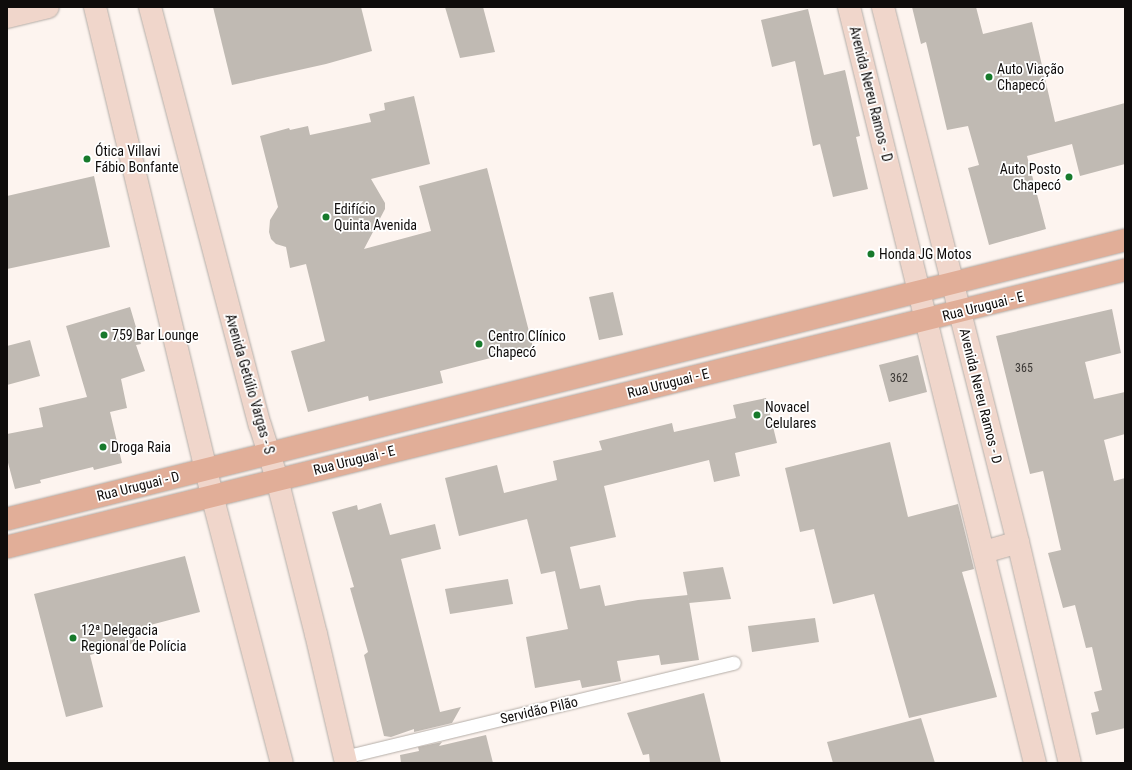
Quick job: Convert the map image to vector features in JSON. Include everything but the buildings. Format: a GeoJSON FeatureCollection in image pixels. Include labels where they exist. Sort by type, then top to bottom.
{"type":"FeatureCollection","features":[{"type":"Feature","properties":{"kind":"main road","name":"Rua Uruguai - E"},"geometry":{"type":"LineString","coordinates":[[269,454],[1125,240]]}},
{"type":"Feature","properties":{"kind":"main road","name":"Rua Uruguai - E"},"geometry":{"type":"LineString","coordinates":[[212,495],[1125,270]]}},
{"type":"Feature","properties":{"kind":"main road","name":"Rua Uruguai - D"},"geometry":{"type":"LineString","coordinates":[[7,519],[269,454]]}},
{"type":"Feature","properties":{"kind":"main road","name":"Rua Uruguai - D"},"geometry":{"type":"LineString","coordinates":[[7,547],[212,495]]}},
{"type":"Feature","properties":{"kind":"street"},"geometry":{"type":"LineString","coordinates":[[7,17],[48,7]]}},
{"type":"Feature","properties":{"kind":"street"},"geometry":{"type":"LineString","coordinates":[[95,7],[205,469],[282,763]]}},
{"type":"Feature","properties":{"kind":"street","name":"Avenida Getúlio Vargas - S"},"geometry":{"type":"LineString","coordinates":[[150,7],[260,425],[277,480],[318,641],[345,760]]}},
{"type":"Feature","properties":{"kind":"street","name":"Avenida Nereu Ramos - D"},"geometry":{"type":"LineString","coordinates":[[849,7],[1035,763]]}},
{"type":"Feature","properties":{"kind":"street","name":"Avenida Nereu Ramos - D"},"geometry":{"type":"LineString","coordinates":[[883,7],[1018,542],[1070,763]]}},
{"type":"Feature","properties":{"kind":"street"},"geometry":{"type":"LineString","coordinates":[[984,552],[1018,542]]}},
{"type":"Feature","properties":{"kind":"lane","name":"Servidão Pilão"},"geometry":{"type":"LineString","coordinates":[[345,760],[734,663]]}},
{"type":"Feature","properties":{"kind":"place","name":"Auto Viação Chapecó"},"geometry":{"type":"Point","coordinates":[989,77]}},
{"type":"Feature","properties":{"kind":"place","name":"Ótica Villavi Fábio Bonfante"},"geometry":{"type":"Point","coordinates":[87,159]}},
{"type":"Feature","properties":{"kind":"place","name":"Auto Posto Chapecó"},"geometry":{"type":"Point","coordinates":[1069,177]}},
{"type":"Feature","properties":{"kind":"place","name":"Edifício Quinta Avenida"},"geometry":{"type":"Point","coordinates":[326,217]}},
{"type":"Feature","properties":{"kind":"place","name":"Honda JG Motos"},"geometry":{"type":"Point","coordinates":[871,254]}},
{"type":"Feature","properties":{"kind":"place","name":"759 Bar Lounge"},"geometry":{"type":"Point","coordinates":[104,335]}},
{"type":"Feature","properties":{"kind":"place","name":"Centro Clínico Chapecó"},"geometry":{"type":"Point","coordinates":[479,344]}},
{"type":"Feature","properties":{"kind":"place","name":"Novacel Celulares"},"geometry":{"type":"Point","coordinates":[757,415]}},
{"type":"Feature","properties":{"kind":"place","name":"Droga Raia"},"geometry":{"type":"Point","coordinates":[103,447]}},
{"type":"Feature","properties":{"kind":"place","name":"12ª Delegacia Regional de Polícia"},"geometry":{"type":"Point","coordinates":[73,638]}}]}
